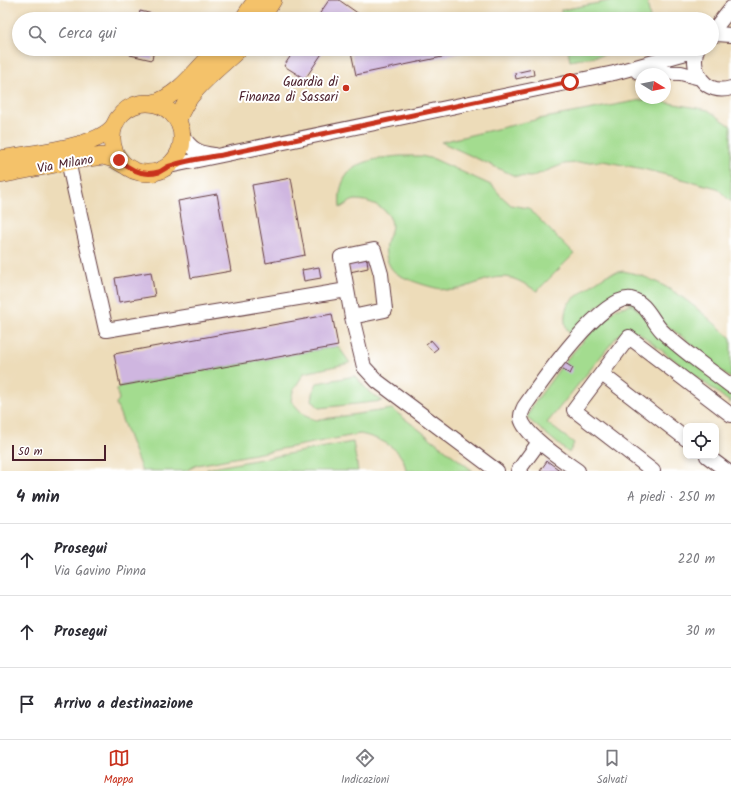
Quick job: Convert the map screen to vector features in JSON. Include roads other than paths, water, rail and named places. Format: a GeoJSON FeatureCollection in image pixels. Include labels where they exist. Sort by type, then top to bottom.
{"type":"FeatureCollection","features":[{"type":"Feature","properties":{"kind":"main road"},"geometry":{"type":"LineString","coordinates":[[265,12],[273,0]]}},
{"type":"Feature","properties":{"kind":"main road"},"geometry":{"type":"LineString","coordinates":[[247,12],[254,1]]}},
{"type":"Feature","properties":{"kind":"main road"},"geometry":{"type":"LineString","coordinates":[[211,56],[165,100],[141,104],[129,108],[120,116],[114,126],[112,138],[114,149],[119,160],[127,168],[148,174],[160,172],[177,158],[182,147],[180,128],[185,104],[192,94],[232,56]]}},
{"type":"Feature","properties":{"kind":"main road"},"geometry":{"type":"LineString","coordinates":[[153,103],[167,109],[180,128]]}},
{"type":"Feature","properties":{"kind":"main road","name":"Via Milano"},"geometry":{"type":"LineString","coordinates":[[0,159],[87,143],[104,136],[114,126]]}},
{"type":"Feature","properties":{"kind":"main road","name":"Via Milano"},"geometry":{"type":"LineString","coordinates":[[0,175],[68,161],[103,156],[114,159],[127,168]]}},
{"type":"Feature","properties":{"kind":"street"},"geometry":{"type":"LineString","coordinates":[[719,23],[731,8]]}},
{"type":"Feature","properties":{"kind":"street"},"geometry":{"type":"LineString","coordinates":[[719,34],[731,35]]}},
{"type":"Feature","properties":{"kind":"street"},"geometry":{"type":"LineString","coordinates":[[169,166],[619,72],[673,56]]}},
{"type":"Feature","properties":{"kind":"street"},"geometry":{"type":"LineString","coordinates":[[696,56],[695,64],[700,78],[705,84],[727,91]]}},
{"type":"Feature","properties":{"kind":"street"},"geometry":{"type":"LineString","coordinates":[[619,72],[681,73],[700,78]]}},
{"type":"Feature","properties":{"kind":"street"},"geometry":{"type":"LineString","coordinates":[[180,128],[192,148],[200,153],[222,155]]}},
{"type":"Feature","properties":{"kind":"street"},"geometry":{"type":"LineString","coordinates":[[68,161],[106,330],[347,290]]}},
{"type":"Feature","properties":{"kind":"street"},"geometry":{"type":"LineString","coordinates":[[352,317],[385,310],[381,274],[374,250],[341,257],[352,317],[364,367],[377,381],[497,471]]}},
{"type":"Feature","properties":{"kind":"street"},"geometry":{"type":"LineString","coordinates":[[578,471],[539,442],[522,421],[520,416],[524,407],[563,353],[608,307],[621,299],[631,299],[640,303],[661,330],[731,386]]}},
{"type":"Feature","properties":{"kind":"street"},"geometry":{"type":"LineString","coordinates":[[653,471],[574,410],[629,337],[731,415]]}},
{"type":"Feature","properties":{"kind":"street"},"geometry":{"type":"LineString","coordinates":[[602,374],[683,437]]}},
{"type":"Feature","properties":{"kind":"street"},"geometry":{"type":"LineString","coordinates":[[518,471],[539,442]]}},
{"type":"Feature","properties":{"kind":"street"},"geometry":{"type":"LineString","coordinates":[[712,459],[727,471]]}},
{"type":"Feature","properties":{"kind":"place","name":"Guardia di Finanza di Sassari"},"geometry":{"type":"Point","coordinates":[346,88]}}]}
